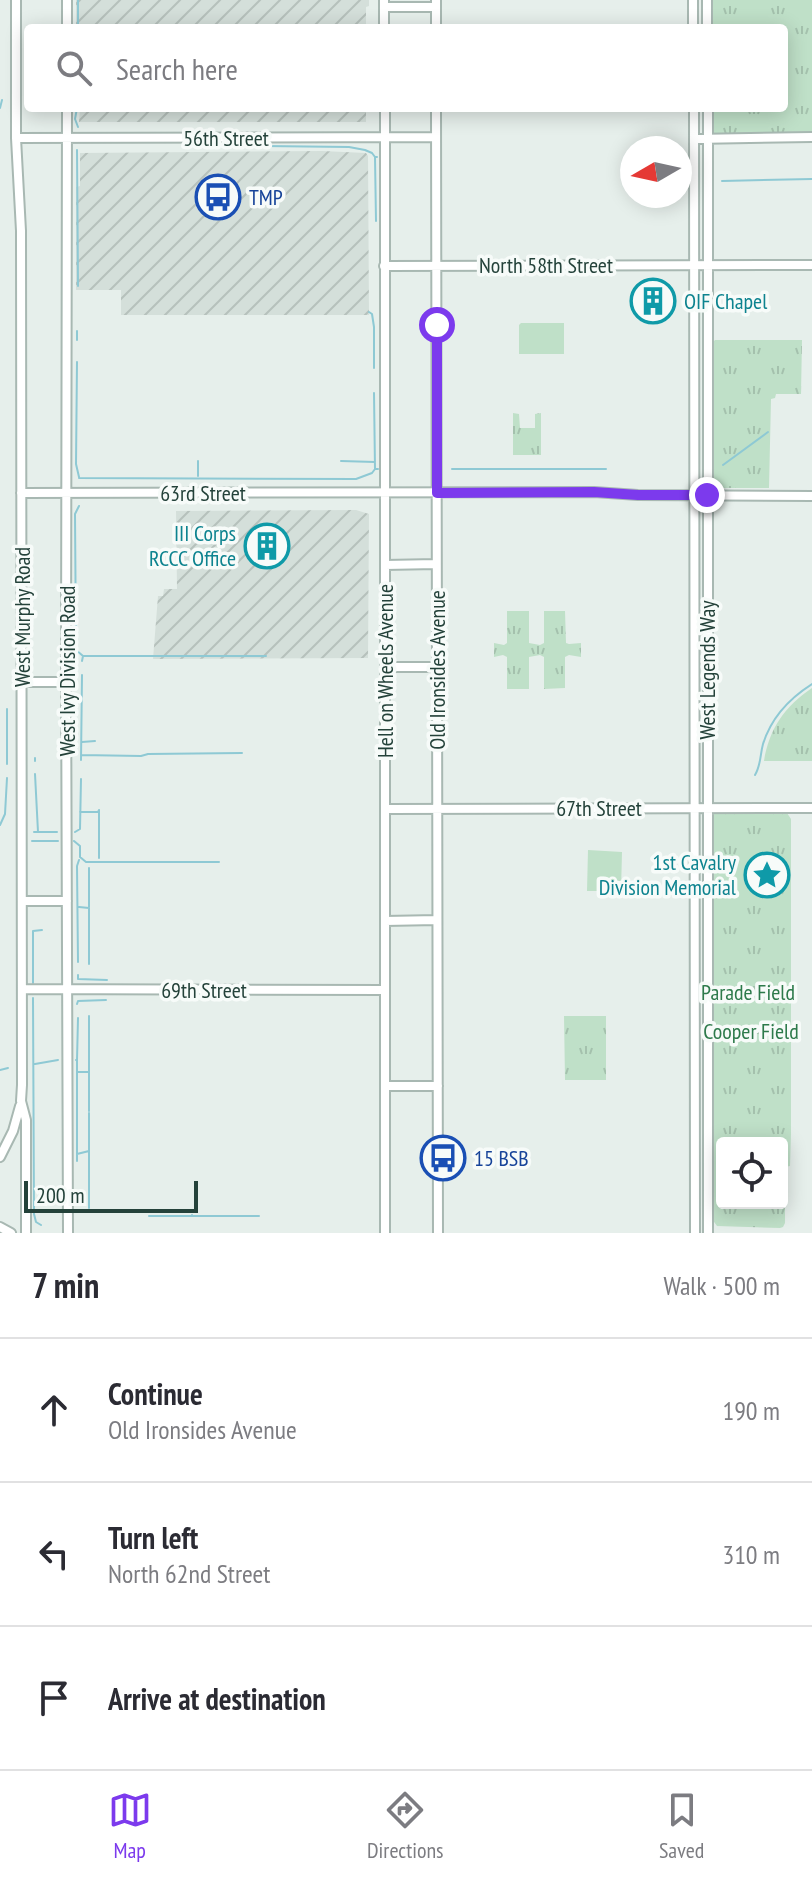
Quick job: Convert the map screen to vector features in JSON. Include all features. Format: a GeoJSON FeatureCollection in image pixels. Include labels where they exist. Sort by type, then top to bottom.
{"type":"FeatureCollection","features":[{"type":"Feature","properties":{"kind":"street","name":"West Murphy Road"},"geometry":{"type":"LineString","coordinates":[[16,0],[16,138],[21,231],[21,1101],[26,1120],[26,1233]]}},
{"type":"Feature","properties":{"kind":"street"},"geometry":{"type":"LineString","coordinates":[[67,0],[67,24]]}},
{"type":"Feature","properties":{"kind":"street"},"geometry":{"type":"LineString","coordinates":[[693,0],[693,24]]}},
{"type":"Feature","properties":{"kind":"street"},"geometry":{"type":"LineString","coordinates":[[707,0],[707,24]]}},
{"type":"Feature","properties":{"kind":"street"},"geometry":{"type":"LineString","coordinates":[[384,4],[436,4]]}},
{"type":"Feature","properties":{"kind":"street","name":"West Ivy Division Road"},"geometry":{"type":"LineString","coordinates":[[67,112],[68,1233]]}},
{"type":"Feature","properties":{"kind":"street","name":"Hell on Wheels Avenue"},"geometry":{"type":"LineString","coordinates":[[385,112],[385,1233]]}},
{"type":"Feature","properties":{"kind":"street","name":"Old Ironsides Avenue"},"geometry":{"type":"LineString","coordinates":[[436,112],[438,1233]]}},
{"type":"Feature","properties":{"kind":"street","name":"West Legends Way"},"geometry":{"type":"LineString","coordinates":[[694,112],[695,1233]]}},
{"type":"Feature","properties":{"kind":"street","name":"West Legends Way"},"geometry":{"type":"LineString","coordinates":[[708,112],[708,1233]]}},
{"type":"Feature","properties":{"kind":"street","name":"56th Street"},"geometry":{"type":"LineString","coordinates":[[16,138],[436,137]]}},
{"type":"Feature","properties":{"kind":"street"},"geometry":{"type":"LineString","coordinates":[[694,139],[812,137]]}},
{"type":"Feature","properties":{"kind":"street","name":"North 58th Street"},"geometry":{"type":"LineString","coordinates":[[384,266],[812,265]]}},
{"type":"Feature","properties":{"kind":"street","name":"63rd Street"},"geometry":{"type":"LineString","coordinates":[[21,493],[594,492],[812,496]]}},
{"type":"Feature","properties":{"kind":"street"},"geometry":{"type":"LineString","coordinates":[[385,565],[436,564]]}},
{"type":"Feature","properties":{"kind":"street"},"geometry":{"type":"LineString","coordinates":[[385,667],[437,667]]}},
{"type":"Feature","properties":{"kind":"street"},"geometry":{"type":"LineString","coordinates":[[22,682],[66,682]]}},
{"type":"Feature","properties":{"kind":"street","name":"67th Street"},"geometry":{"type":"LineString","coordinates":[[385,809],[812,808]]}},
{"type":"Feature","properties":{"kind":"street"},"geometry":{"type":"LineString","coordinates":[[22,901],[67,901]]}},
{"type":"Feature","properties":{"kind":"street"},"geometry":{"type":"LineString","coordinates":[[385,921],[437,920]]}},
{"type":"Feature","properties":{"kind":"street","name":"69th Street"},"geometry":{"type":"LineString","coordinates":[[22,989],[385,990]]}},
{"type":"Feature","properties":{"kind":"street"},"geometry":{"type":"LineString","coordinates":[[386,1086],[438,1086]]}},
{"type":"Feature","properties":{"kind":"street"},"geometry":{"type":"LineString","coordinates":[[0,1157],[13,1131],[21,1101]]}},
{"type":"Feature","properties":{"kind":"street"},"geometry":{"type":"LineString","coordinates":[[0,1227],[11,1233]]}},
{"type":"Feature","properties":{"kind":"shaded area"},"geometry":{"type":"Polygon","coordinates":[[[76,0],[369,0],[366,24],[76,24],[76,0]]]}},
{"type":"Feature","properties":{"kind":"shaded area"},"geometry":{"type":"Polygon","coordinates":[[[80,112],[366,112],[366,122],[79,122],[80,112]]]}},
{"type":"Feature","properties":{"kind":"shaded area"},"geometry":{"type":"Polygon","coordinates":[[[80,153],[366,153],[368,156],[369,315],[121,315],[121,290],[76,290],[76,187],[80,186],[80,153]]]}},
{"type":"Feature","properties":{"kind":"shaded area"},"geometry":{"type":"Polygon","coordinates":[[[356,510],[369,514],[368,658],[153,659],[158,596],[163,596],[164,589],[177,589],[176,511],[356,510]]]}},
{"type":"Feature","properties":{"kind":"green space"},"geometry":{"type":"Polygon","coordinates":[[[710,0],[812,0],[812,134],[713,134],[710,112],[788,112],[788,24],[710,24],[710,0]]]}},
{"type":"Feature","properties":{"kind":"green space"},"geometry":{"type":"Polygon","coordinates":[[[521,323],[564,323],[564,354],[519,354],[521,323]]]}},
{"type":"Feature","properties":{"kind":"green space"},"geometry":{"type":"Polygon","coordinates":[[[715,340],[802,340],[801,394],[776,394],[771,399],[769,488],[720,488],[713,482],[712,343],[715,340]]]}},
{"type":"Feature","properties":{"kind":"green space"},"geometry":{"type":"Polygon","coordinates":[[[513,413],[519,414],[520,428],[535,428],[535,414],[541,413],[541,455],[513,455],[513,413]]]}},
{"type":"Feature","properties":{"kind":"green space"},"geometry":{"type":"Polygon","coordinates":[[[507,611],[529,611],[529,643],[540,645],[544,643],[544,611],[565,611],[566,643],[581,643],[581,657],[565,657],[565,688],[544,689],[544,657],[540,655],[529,657],[529,689],[507,689],[507,657],[494,657],[494,643],[507,643],[507,611]]]}},
{"type":"Feature","properties":{"kind":"green space"},"geometry":{"type":"Polygon","coordinates":[[[812,688],[812,761],[764,761],[780,719],[794,702],[812,688]]]}},
{"type":"Feature","properties":{"kind":"green space","name":"Cooper Field"},"geometry":{"type":"Polygon","coordinates":[[[718,812],[782,812],[791,819],[790,1166],[788,1137],[716,1137],[716,1209],[785,1209],[785,1223],[780,1228],[717,1226],[712,1219],[711,821],[718,812]]]}},
{"type":"Feature","properties":{"kind":"green space"},"geometry":{"type":"Polygon","coordinates":[[[588,850],[622,852],[621,891],[587,891],[588,850]]]}},
{"type":"Feature","properties":{"kind":"green space"},"geometry":{"type":"Polygon","coordinates":[[[564,1016],[606,1016],[606,1080],[565,1080],[564,1016]]]}},
{"type":"Feature","properties":{"kind":"waterway"},"geometry":{"type":"LineString","coordinates":[[78,0],[78,24]]}},
{"type":"Feature","properties":{"kind":"waterway"},"geometry":{"type":"LineString","coordinates":[[0,108],[2,100]]}},
{"type":"Feature","properties":{"kind":"waterway"},"geometry":{"type":"LineString","coordinates":[[76,112],[78,127]]}},
{"type":"Feature","properties":{"kind":"waterway"},"geometry":{"type":"LineString","coordinates":[[264,146],[349,147],[365,150],[375,157]]}},
{"type":"Feature","properties":{"kind":"waterway"},"geometry":{"type":"LineString","coordinates":[[77,150],[78,286]]}},
{"type":"Feature","properties":{"kind":"waterway"},"geometry":{"type":"LineString","coordinates":[[376,221],[377,157]]}},
{"type":"Feature","properties":{"kind":"waterway"},"geometry":{"type":"LineString","coordinates":[[722,181],[812,179]]}},
{"type":"Feature","properties":{"kind":"waterway"},"geometry":{"type":"LineString","coordinates":[[369,312],[374,327],[374,368]]}},
{"type":"Feature","properties":{"kind":"waterway"},"geometry":{"type":"LineString","coordinates":[[77,331],[77,340]]}},
{"type":"Feature","properties":{"kind":"waterway"},"geometry":{"type":"LineString","coordinates":[[77,362],[76,464],[79,477]]}},
{"type":"Feature","properties":{"kind":"waterway"},"geometry":{"type":"LineString","coordinates":[[374,393],[375,469],[378,469]]}},
{"type":"Feature","properties":{"kind":"waterway"},"geometry":{"type":"LineString","coordinates":[[723,465],[768,432]]}},
{"type":"Feature","properties":{"kind":"waterway"},"geometry":{"type":"LineString","coordinates":[[198,461],[198,476]]}},
{"type":"Feature","properties":{"kind":"waterway"},"geometry":{"type":"LineString","coordinates":[[341,461],[375,462]]}},
{"type":"Feature","properties":{"kind":"waterway"},"geometry":{"type":"LineString","coordinates":[[79,478],[356,479],[375,469]]}},
{"type":"Feature","properties":{"kind":"waterway"},"geometry":{"type":"LineString","coordinates":[[452,469],[606,469]]}},
{"type":"Feature","properties":{"kind":"waterway"},"geometry":{"type":"LineString","coordinates":[[79,506],[75,514],[76,650],[83,656]]}},
{"type":"Feature","properties":{"kind":"waterway"},"geometry":{"type":"LineString","coordinates":[[82,661],[83,656],[266,656]]}},
{"type":"Feature","properties":{"kind":"waterway"},"geometry":{"type":"LineString","coordinates":[[81,760],[82,675]]}},
{"type":"Feature","properties":{"kind":"waterway"},"geometry":{"type":"LineString","coordinates":[[755,775],[763,744],[776,717],[812,684]]}},
{"type":"Feature","properties":{"kind":"waterway"},"geometry":{"type":"LineString","coordinates":[[7,709],[7,764]]}},
{"type":"Feature","properties":{"kind":"waterway"},"geometry":{"type":"LineString","coordinates":[[82,742],[95,741]]}},
{"type":"Feature","properties":{"kind":"waterway"},"geometry":{"type":"LineString","coordinates":[[81,755],[242,753]]}},
{"type":"Feature","properties":{"kind":"waterway"},"geometry":{"type":"LineString","coordinates":[[35,774],[38,832]]}},
{"type":"Feature","properties":{"kind":"waterway"},"geometry":{"type":"LineString","coordinates":[[0,825],[5,814],[7,778]]}},
{"type":"Feature","properties":{"kind":"waterway"},"geometry":{"type":"LineString","coordinates":[[75,832],[80,829],[81,779]]}},
{"type":"Feature","properties":{"kind":"waterway"},"geometry":{"type":"LineString","coordinates":[[80,812],[99,810],[99,858]]}},
{"type":"Feature","properties":{"kind":"waterway"},"geometry":{"type":"LineString","coordinates":[[34,832],[57,832]]}},
{"type":"Feature","properties":{"kind":"waterway"},"geometry":{"type":"LineString","coordinates":[[32,841],[58,841]]}},
{"type":"Feature","properties":{"kind":"waterway"},"geometry":{"type":"LineString","coordinates":[[74,841],[80,846],[80,857],[86,862],[219,862]]}},
{"type":"Feature","properties":{"kind":"waterway"},"geometry":{"type":"LineString","coordinates":[[78,962],[79,860]]}},
{"type":"Feature","properties":{"kind":"waterway"},"geometry":{"type":"LineString","coordinates":[[89,868],[89,907]]}},
{"type":"Feature","properties":{"kind":"waterway"},"geometry":{"type":"LineString","coordinates":[[79,907],[89,908],[89,964]]}},
{"type":"Feature","properties":{"kind":"waterway"},"geometry":{"type":"LineString","coordinates":[[33,983],[33,931],[42,930]]}},
{"type":"Feature","properties":{"kind":"waterway"},"geometry":{"type":"LineString","coordinates":[[78,975],[78,979],[107,980]]}},
{"type":"Feature","properties":{"kind":"waterway"},"geometry":{"type":"LineString","coordinates":[[33,998],[34,1214],[36,1222],[41,1225]]}},
{"type":"Feature","properties":{"kind":"waterway"},"geometry":{"type":"LineString","coordinates":[[77,1004],[78,1001],[106,1000]]}},
{"type":"Feature","properties":{"kind":"waterway"},"geometry":{"type":"LineString","coordinates":[[89,1016],[89,1072]]}},
{"type":"Feature","properties":{"kind":"waterway"},"geometry":{"type":"LineString","coordinates":[[76,1060],[78,1018]]}},
{"type":"Feature","properties":{"kind":"waterway"},"geometry":{"type":"LineString","coordinates":[[35,1064],[58,1060]]}},
{"type":"Feature","properties":{"kind":"waterway"},"geometry":{"type":"LineString","coordinates":[[77,1060],[77,1161]]}},
{"type":"Feature","properties":{"kind":"waterway"},"geometry":{"type":"LineString","coordinates":[[0,1070],[8,1068]]}},
{"type":"Feature","properties":{"kind":"waterway"},"geometry":{"type":"LineString","coordinates":[[77,1072],[89,1072],[89,1111]]}},
{"type":"Feature","properties":{"kind":"waterway"},"geometry":{"type":"LineString","coordinates":[[89,1113],[89,1151]]}},
{"type":"Feature","properties":{"kind":"waterway"},"geometry":{"type":"LineString","coordinates":[[77,1154],[89,1151],[89,1208]]}},
{"type":"Feature","properties":{"kind":"waterway"},"geometry":{"type":"LineString","coordinates":[[149,1216],[192,1215]]}},
{"type":"Feature","properties":{"kind":"waterway"},"geometry":{"type":"LineString","coordinates":[[192,1216],[259,1216]]}},
{"type":"Feature","properties":{"kind":"place","name":"TMP"},"geometry":{"type":"Point","coordinates":[218,197]}},
{"type":"Feature","properties":{"kind":"place","name":"OIF Chapel"},"geometry":{"type":"Point","coordinates":[653,301]}},
{"type":"Feature","properties":{"kind":"place","name":"III Corps RCCC Office"},"geometry":{"type":"Point","coordinates":[267,546]}},
{"type":"Feature","properties":{"kind":"place","name":"1st Cavalry Division Memorial"},"geometry":{"type":"Point","coordinates":[767,875]}},
{"type":"Feature","properties":{"kind":"place","name":"15 BSB"},"geometry":{"type":"Point","coordinates":[443,1158]}},
{"type":"Feature","properties":{"kind":"route"},"geometry":{"type":"LineString","coordinates":[[437,325],[437,493],[707,495]]}},
{"type":"Feature","properties":{"kind":"park label","name":"Parade Field"},"geometry":{"type":"Point","coordinates":[748,992]}}]}
